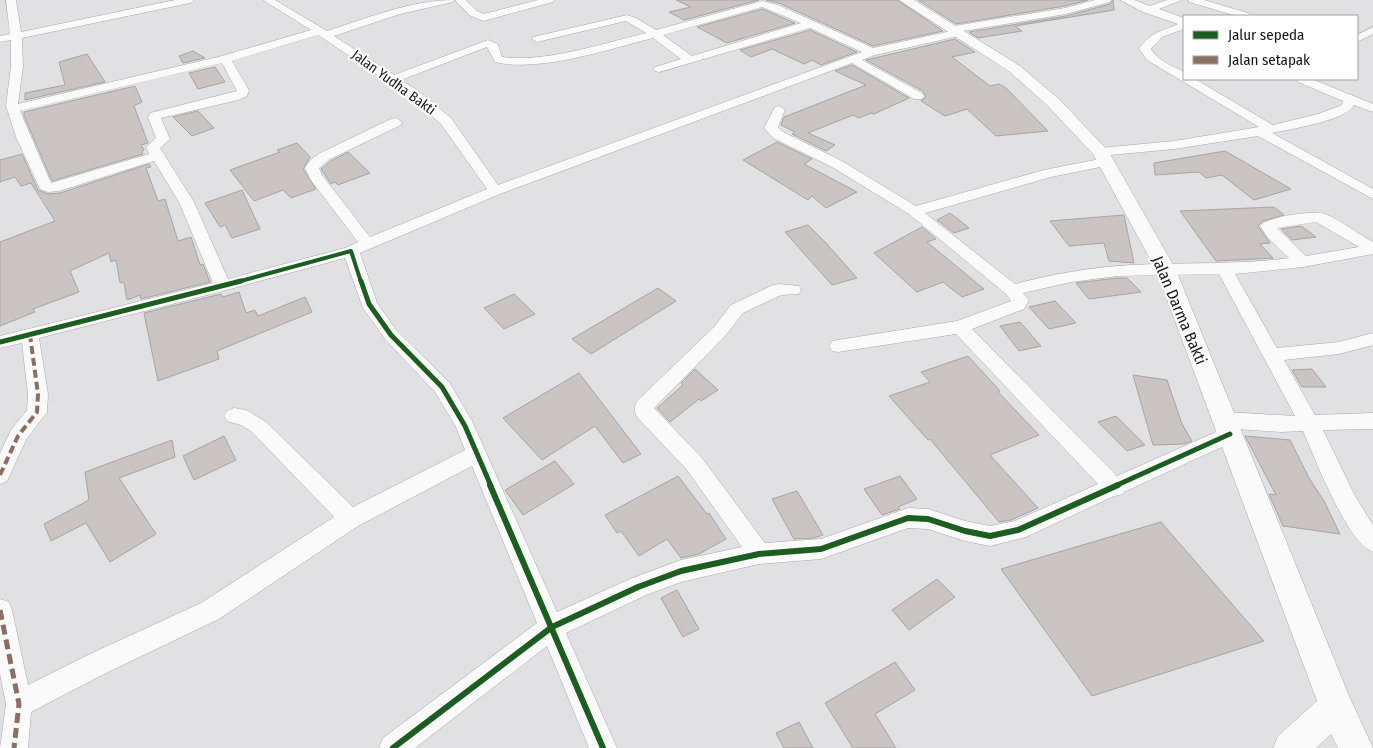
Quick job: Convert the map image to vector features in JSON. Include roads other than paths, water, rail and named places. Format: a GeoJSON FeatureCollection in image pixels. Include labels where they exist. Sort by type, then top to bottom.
{"type":"FeatureCollection","features":[{"type":"Feature","properties":{"kind":"street"},"geometry":{"type":"LineString","coordinates":[[0,39],[190,0]]}},
{"type":"Feature","properties":{"kind":"street","name":"Jalan Yudha Bakti"},"geometry":{"type":"LineString","coordinates":[[268,0],[323,33],[413,93],[446,121],[495,192]]}},
{"type":"Feature","properties":{"kind":"street"},"geometry":{"type":"LineString","coordinates":[[8,109],[226,59],[397,12],[449,0]]}},
{"type":"Feature","properties":{"kind":"street"},"geometry":{"type":"LineString","coordinates":[[460,0],[474,13],[483,18],[549,0]]}},
{"type":"Feature","properties":{"kind":"street","name":"Jalan Darma Bakti"},"geometry":{"type":"LineString","coordinates":[[905,0],[1015,69],[1054,103],[1102,157],[1184,270],[1228,427],[1336,707],[1356,748]]}},
{"type":"Feature","properties":{"kind":"street"},"geometry":{"type":"LineString","coordinates":[[0,342],[223,286],[360,248],[495,192],[872,52],[957,31],[1057,12],[1106,0]]}},
{"type":"Feature","properties":{"kind":"street"},"geometry":{"type":"LineString","coordinates":[[1125,0],[1183,23]]}},
{"type":"Feature","properties":{"kind":"street"},"geometry":{"type":"LineString","coordinates":[[1147,10],[1177,0]]}},
{"type":"Feature","properties":{"kind":"street"},"geometry":{"type":"LineString","coordinates":[[1193,0],[1244,15]]}},
{"type":"Feature","properties":{"kind":"street"},"geometry":{"type":"LineString","coordinates":[[14,1],[16,36],[8,109],[44,184],[48,188],[157,156]]}},
{"type":"Feature","properties":{"kind":"street"},"geometry":{"type":"LineString","coordinates":[[392,78],[488,43],[494,46],[496,57],[499,60],[524,63],[653,34],[762,4],[774,7],[872,52]]}},
{"type":"Feature","properties":{"kind":"street"},"geometry":{"type":"LineString","coordinates":[[537,39],[627,18],[638,21],[690,60]]}},
{"type":"Feature","properties":{"kind":"street"},"geometry":{"type":"LineString","coordinates":[[1183,23],[1153,37],[1145,49],[1153,58],[1183,76]]}},
{"type":"Feature","properties":{"kind":"street"},"geometry":{"type":"LineString","coordinates":[[659,69],[812,24]]}},
{"type":"Feature","properties":{"kind":"street"},"geometry":{"type":"LineString","coordinates":[[1358,38],[1373,30]]}},
{"type":"Feature","properties":{"kind":"street"},"geometry":{"type":"LineString","coordinates":[[223,286],[189,204],[153,147],[163,138],[155,116],[234,97],[243,93],[226,59]]}},
{"type":"Feature","properties":{"kind":"street"},"geometry":{"type":"LineString","coordinates":[[852,59],[918,96]]}},
{"type":"Feature","properties":{"kind":"street"},"geometry":{"type":"LineString","coordinates":[[1189,80],[1266,131],[1373,195]]}},
{"type":"Feature","properties":{"kind":"street"},"geometry":{"type":"LineString","coordinates":[[1304,80],[1373,108]]}},
{"type":"Feature","properties":{"kind":"street"},"geometry":{"type":"LineString","coordinates":[[914,211],[1102,157],[1154,147],[1266,131],[1340,111],[1347,106],[1350,99]]}},
{"type":"Feature","properties":{"kind":"street"},"geometry":{"type":"LineString","coordinates":[[779,110],[771,128],[778,135],[837,164],[914,211],[1012,290],[1020,300],[1013,308],[960,326],[838,346]]}},
{"type":"Feature","properties":{"kind":"street"},"geometry":{"type":"LineString","coordinates":[[360,248],[315,176],[312,168],[316,162],[325,156],[396,122]]}},
{"type":"Feature","properties":{"kind":"street"},"geometry":{"type":"LineString","coordinates":[[1373,200],[1366,204],[1373,209]]}},
{"type":"Feature","properties":{"kind":"street"},"geometry":{"type":"LineString","coordinates":[[1012,290],[1052,280],[1131,270],[1224,269],[1302,262],[1351,255],[1373,249],[1366,237],[1319,216],[1280,222],[1268,226],[1273,235],[1302,262]]}},
{"type":"Feature","properties":{"kind":"street"},"geometry":{"type":"LineString","coordinates":[[360,248],[354,266],[369,304],[392,335],[442,387],[461,418],[603,748]]}},
{"type":"Feature","properties":{"kind":"street"},"geometry":{"type":"LineString","coordinates":[[1224,269],[1309,424],[1352,511],[1373,542]]}},
{"type":"Feature","properties":{"kind":"street"},"geometry":{"type":"LineString","coordinates":[[759,554],[700,470],[680,446],[648,417],[644,412],[644,406],[720,331],[737,309],[779,289],[793,290]]}},
{"type":"Feature","properties":{"kind":"street"},"geometry":{"type":"LineString","coordinates":[[960,326],[1115,488]]}},
{"type":"Feature","properties":{"kind":"street"},"geometry":{"type":"LineString","coordinates":[[0,475],[18,436],[37,412],[38,394],[30,335]]}},
{"type":"Feature","properties":{"kind":"street"},"geometry":{"type":"LineString","coordinates":[[1271,355],[1339,348],[1373,339]]}},
{"type":"Feature","properties":{"kind":"street"},"geometry":{"type":"LineString","coordinates":[[234,416],[246,418],[258,426],[350,519]]}},
{"type":"Feature","properties":{"kind":"street"},"geometry":{"type":"LineString","coordinates":[[393,748],[552,628],[638,587],[680,571],[759,554],[821,549],[908,518],[928,518],[966,531],[990,536],[1000,534],[1018,530],[1115,488],[1228,427],[1373,421]]}},
{"type":"Feature","properties":{"kind":"street"},"geometry":{"type":"LineString","coordinates":[[20,704],[99,663],[210,611],[350,519],[478,454]]}},
{"type":"Feature","properties":{"kind":"street"},"geometry":{"type":"LineString","coordinates":[[0,610],[20,704],[14,748]]}},
{"type":"Feature","properties":{"kind":"street"},"geometry":{"type":"LineString","coordinates":[[1290,748],[1336,707]]}}]}
